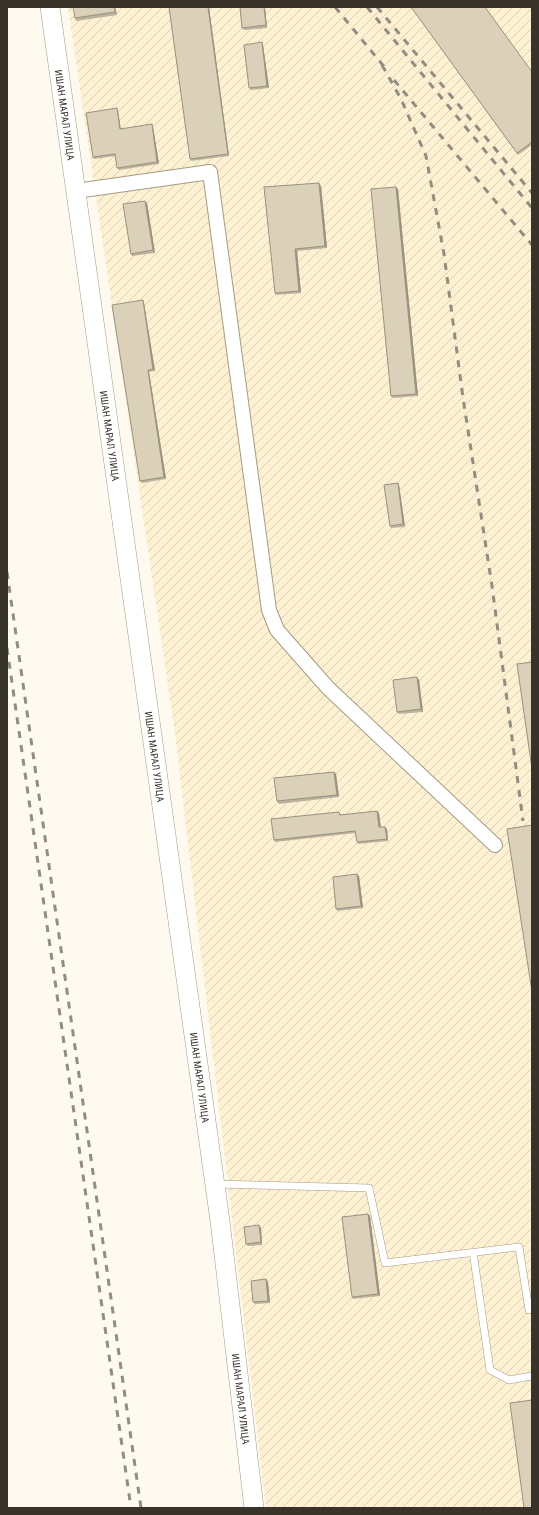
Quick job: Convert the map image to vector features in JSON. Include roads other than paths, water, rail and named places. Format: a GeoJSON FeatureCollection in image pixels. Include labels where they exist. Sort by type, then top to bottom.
{"type":"FeatureCollection","features":[{"type":"Feature","properties":{"kind":"main road","name":"ИШАН МАРАЛ УЛИЦА"},"geometry":{"type":"LineString","coordinates":[[50,7],[215,1184],[254,1508]]}},
{"type":"Feature","properties":{"kind":"street"},"geometry":{"type":"LineString","coordinates":[[76,191],[210,172],[269,610],[277,630],[328,688],[495,845]]}},
{"type":"Feature","properties":{"kind":"lane"},"geometry":{"type":"LineString","coordinates":[[215,1184],[368,1188],[385,1263],[519,1247],[529,1310]]}},
{"type":"Feature","properties":{"kind":"lane"},"geometry":{"type":"LineString","coordinates":[[473,1252],[490,1370],[508,1380],[532,1376]]}},
{"type":"Feature","properties":{"kind":"railway"},"geometry":{"type":"LineString","coordinates":[[335,7],[386,69]]}},
{"type":"Feature","properties":{"kind":"railway"},"geometry":{"type":"LineString","coordinates":[[367,7],[532,208]]}},
{"type":"Feature","properties":{"kind":"railway"},"geometry":{"type":"LineString","coordinates":[[377,7],[532,193]]}},
{"type":"Feature","properties":{"kind":"railway"},"geometry":{"type":"LineString","coordinates":[[382,65],[401,99],[426,156],[444,254],[463,398],[492,586],[523,821]]}},
{"type":"Feature","properties":{"kind":"railway"},"geometry":{"type":"LineString","coordinates":[[394,80],[532,245]]}},
{"type":"Feature","properties":{"kind":"railway"},"geometry":{"type":"LineString","coordinates":[[7,572],[141,1508]]}},
{"type":"Feature","properties":{"kind":"railway"},"geometry":{"type":"LineString","coordinates":[[7,648],[131,1508]]}}]}
